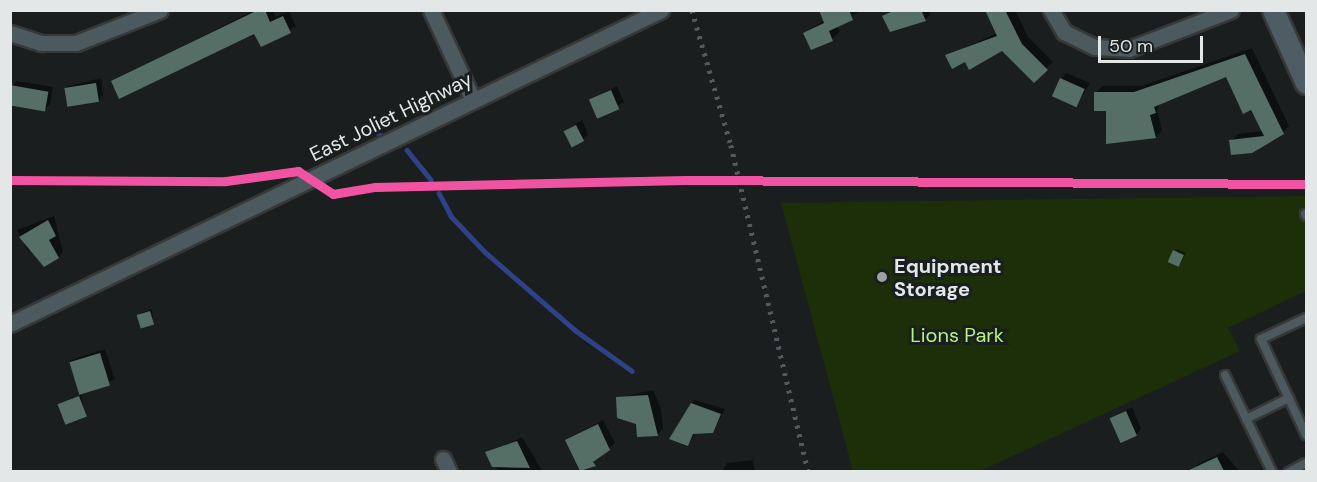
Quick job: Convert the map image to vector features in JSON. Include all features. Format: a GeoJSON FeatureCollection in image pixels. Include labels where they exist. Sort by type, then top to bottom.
{"type":"FeatureCollection","features":[{"type":"Feature","properties":{"kind":"main road"},"geometry":{"type":"LineString","coordinates":[[1273,10],[1306,83]]}},
{"type":"Feature","properties":{"kind":"street"},"geometry":{"type":"LineString","coordinates":[[10,33],[40,43],[76,43],[160,10]]}},
{"type":"Feature","properties":{"kind":"street"},"geometry":{"type":"LineString","coordinates":[[431,10],[473,100]]}},
{"type":"Feature","properties":{"kind":"street","name":"East Joliet Highway"},"geometry":{"type":"LineString","coordinates":[[10,324],[661,10]]}},
{"type":"Feature","properties":{"kind":"street"},"geometry":{"type":"LineString","coordinates":[[1051,10],[1064,32],[1095,47],[1129,49],[1231,10]]}},
{"type":"Feature","properties":{"kind":"lane"},"geometry":{"type":"LineString","coordinates":[[1306,318],[1261,339],[1306,435]]}},
{"type":"Feature","properties":{"kind":"lane"},"geometry":{"type":"LineString","coordinates":[[1225,375],[1272,471]]}},
{"type":"Feature","properties":{"kind":"lane"},"geometry":{"type":"LineString","coordinates":[[1246,419],[1289,398]]}},
{"type":"Feature","properties":{"kind":"lane"},"geometry":{"type":"LineString","coordinates":[[1289,471],[1306,463]]}},
{"type":"Feature","properties":{"kind":"green space","name":"Lions Park"},"geometry":{"type":"Polygon","coordinates":[[[1306,196],[1306,291],[1228,328],[1240,351],[980,471],[853,471],[781,203],[1306,196]]]}},
{"type":"Feature","properties":{"kind":"building"},"geometry":{"type":"Polygon","coordinates":[[[258,10],[265,10],[270,22],[283,16],[291,33],[261,47],[254,34],[119,99],[111,81],[258,10]]]}},
{"type":"Feature","properties":{"kind":"building"},"geometry":{"type":"Polygon","coordinates":[[[819,10],[849,10],[853,20],[829,31],[833,41],[811,50],[803,33],[824,23],[819,10]]]}},
{"type":"Feature","properties":{"kind":"building"},"geometry":{"type":"Polygon","coordinates":[[[895,10],[921,10],[926,21],[890,32],[882,16],[895,10]]]}},
{"type":"Feature","properties":{"kind":"building"},"geometry":{"type":"Polygon","coordinates":[[[985,10],[1005,10],[1022,44],[1048,70],[1034,83],[1002,51],[969,70],[965,62],[952,69],[945,55],[997,36],[985,10]]]}},
{"type":"Feature","properties":{"kind":"building"},"geometry":{"type":"Polygon","coordinates":[[[1245,54],[1284,134],[1252,153],[1231,155],[1229,140],[1264,136],[1251,110],[1243,114],[1226,77],[1154,107],[1156,113],[1150,115],[1156,138],[1106,144],[1106,111],[1094,111],[1094,92],[1134,92],[1245,54]]]}},
{"type":"Feature","properties":{"kind":"building"},"geometry":{"type":"Polygon","coordinates":[[[1060,78],[1085,89],[1077,107],[1052,96],[1060,78]]]}},
{"type":"Feature","properties":{"kind":"building"},"geometry":{"type":"Polygon","coordinates":[[[96,83],[99,102],[67,107],[64,88],[96,83]]]}},
{"type":"Feature","properties":{"kind":"building"},"geometry":{"type":"Polygon","coordinates":[[[10,85],[48,92],[45,111],[10,105],[10,85]]]}},
{"type":"Feature","properties":{"kind":"building"},"geometry":{"type":"Polygon","coordinates":[[[611,90],[619,109],[597,119],[589,99],[611,90]]]}},
{"type":"Feature","properties":{"kind":"building"},"geometry":{"type":"Polygon","coordinates":[[[576,125],[584,141],[572,147],[564,131],[576,125]]]}},
{"type":"Feature","properties":{"kind":"building"},"geometry":{"type":"Polygon","coordinates":[[[48,220],[56,236],[49,240],[59,258],[44,267],[19,237],[48,220]]]}},
{"type":"Feature","properties":{"kind":"building"},"geometry":{"type":"Polygon","coordinates":[[[1173,250],[1184,255],[1179,267],[1168,262],[1173,250]]]}},
{"type":"Feature","properties":{"kind":"building"},"geometry":{"type":"Polygon","coordinates":[[[150,311],[154,324],[141,328],[137,315],[150,311]]]}},
{"type":"Feature","properties":{"kind":"building"},"geometry":{"type":"Polygon","coordinates":[[[100,353],[110,386],[79,395],[69,362],[100,353]]]}},
{"type":"Feature","properties":{"kind":"building"},"geometry":{"type":"Polygon","coordinates":[[[648,395],[658,436],[637,437],[636,424],[617,418],[616,397],[648,395]]]}},
{"type":"Feature","properties":{"kind":"building"},"geometry":{"type":"Polygon","coordinates":[[[79,396],[87,417],[65,425],[58,404],[79,396]]]}},
{"type":"Feature","properties":{"kind":"building"},"geometry":{"type":"Polygon","coordinates":[[[691,403],[721,414],[713,433],[693,434],[688,446],[669,439],[691,403]]]}},
{"type":"Feature","properties":{"kind":"building"},"geometry":{"type":"Polygon","coordinates":[[[1126,411],[1137,436],[1121,443],[1110,418],[1126,411]]]}},
{"type":"Feature","properties":{"kind":"building"},"geometry":{"type":"Polygon","coordinates":[[[598,424],[610,450],[593,462],[596,466],[580,471],[565,440],[598,424]]]}},
{"type":"Feature","properties":{"kind":"building"},"geometry":{"type":"Polygon","coordinates":[[[517,441],[530,468],[492,467],[485,452],[517,441]]]}},
{"type":"Feature","properties":{"kind":"building"},"geometry":{"type":"Polygon","coordinates":[[[1217,457],[1224,471],[1187,471],[1217,457]]]}},
{"type":"Feature","properties":{"kind":"waterway"},"geometry":{"type":"LineString","coordinates":[[372,126],[380,135]]}},
{"type":"Feature","properties":{"kind":"waterway"},"geometry":{"type":"LineString","coordinates":[[407,150],[431,180]]}},
{"type":"Feature","properties":{"kind":"waterway"},"geometry":{"type":"LineString","coordinates":[[439,193],[451,216],[485,252],[575,330],[632,371]]}},
{"type":"Feature","properties":{"kind":"railway"},"geometry":{"type":"LineString","coordinates":[[692,10],[731,145],[808,472]]}},
{"type":"Feature","properties":{"kind":"cycle path"},"geometry":{"type":"LineString","coordinates":[[10,180],[226,181],[298,171],[333,194],[375,187],[685,180],[1306,184]]}},
{"type":"Feature","properties":{"kind":"place","name":"Equipment Storage"},"geometry":{"type":"Point","coordinates":[882,277]}}]}
